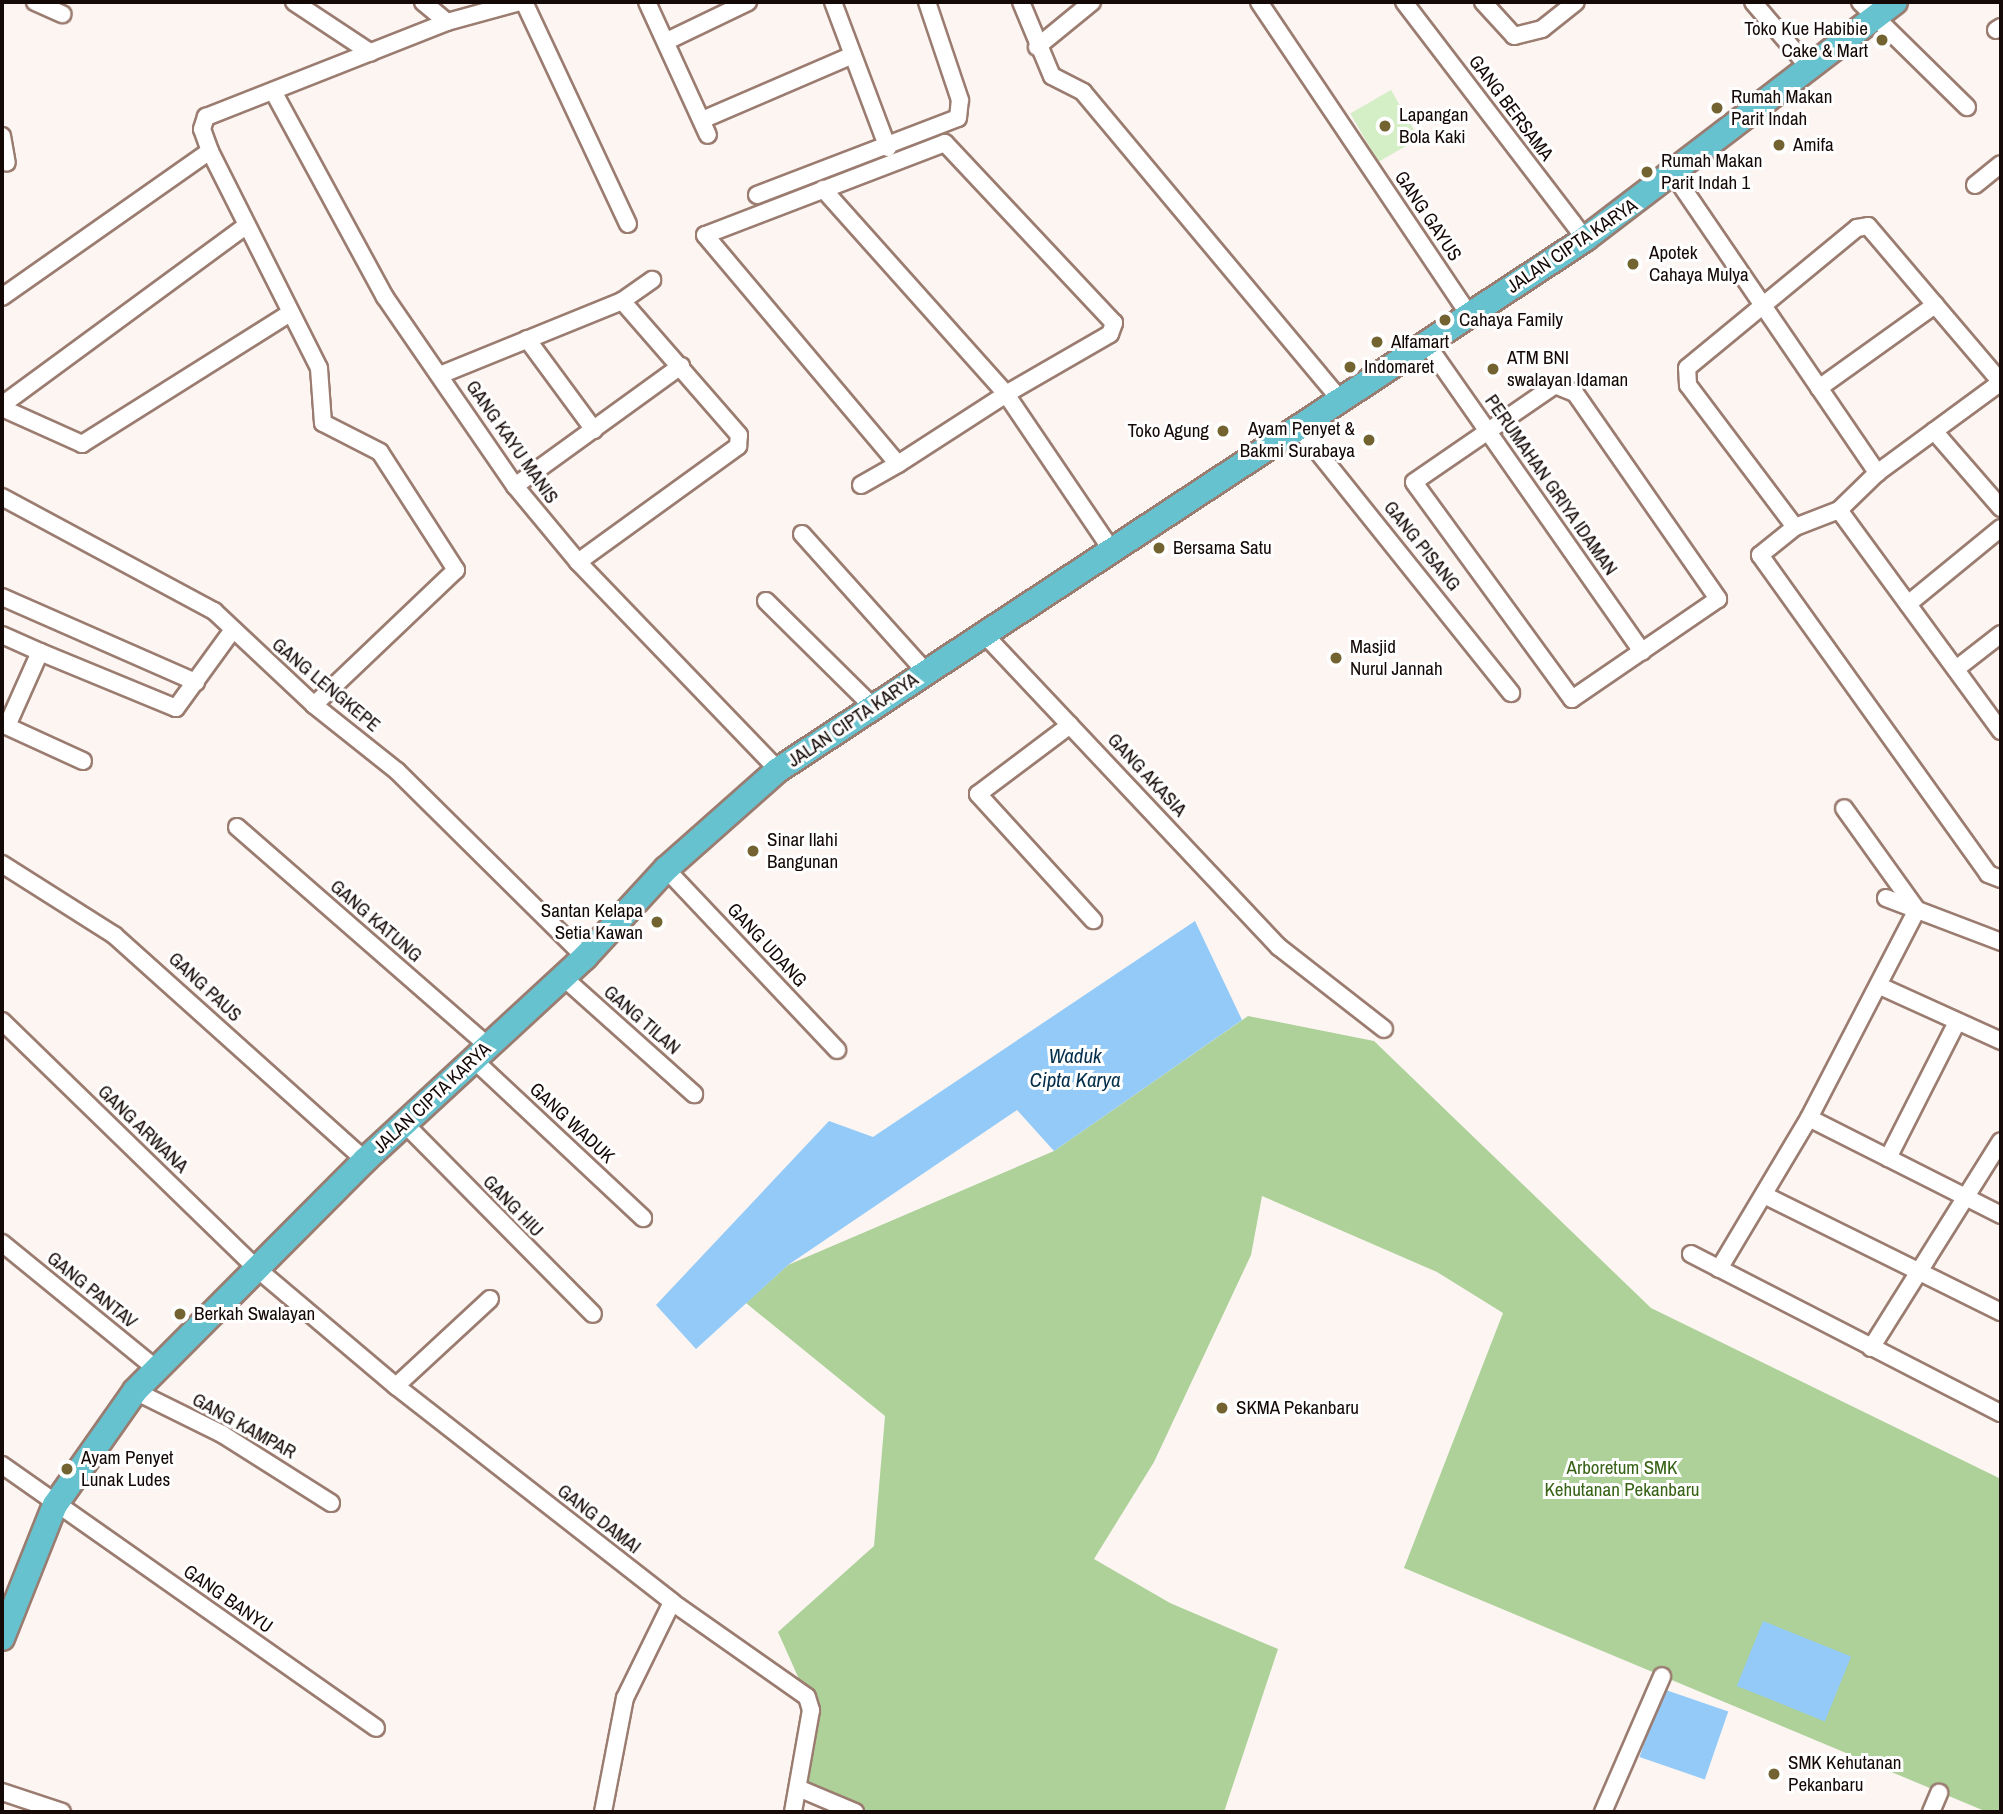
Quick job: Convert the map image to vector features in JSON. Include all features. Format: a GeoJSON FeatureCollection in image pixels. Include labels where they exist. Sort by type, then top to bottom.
{"type":"FeatureCollection","features":[{"type":"Feature","properties":{"kind":"main road","name":"JALAN CIPTA KARYA"},"geometry":{"type":"LineString","coordinates":[[2,1637],[55,1505],[135,1391],[155,1368],[365,1160],[585,957],[666,869],[778,770],[1585,239],[1811,71],[1867,10],[1895,2]]}},
{"type":"Feature","properties":{"kind":"street"},"geometry":{"type":"LineString","coordinates":[[36,2],[62,14]]}},
{"type":"Feature","properties":{"kind":"street"},"geometry":{"type":"LineString","coordinates":[[294,2],[371,53]]}},
{"type":"Feature","properties":{"kind":"street"},"geometry":{"type":"LineString","coordinates":[[423,2],[447,22]]}},
{"type":"Feature","properties":{"kind":"street"},"geometry":{"type":"LineString","coordinates":[[314,705],[456,570],[380,452],[323,423],[319,368],[210,151],[202,130],[206,117],[447,22],[522,2],[628,224]]}},
{"type":"Feature","properties":{"kind":"street"},"geometry":{"type":"LineString","coordinates":[[647,2],[705,128],[853,55]]}},
{"type":"Feature","properties":{"kind":"street"},"geometry":{"type":"LineString","coordinates":[[667,41],[748,2]]}},
{"type":"Feature","properties":{"kind":"street"},"geometry":{"type":"LineString","coordinates":[[833,2],[888,148]]}},
{"type":"Feature","properties":{"kind":"street"},"geometry":{"type":"LineString","coordinates":[[757,195],[941,128],[961,111],[927,2]]}},
{"type":"Feature","properties":{"kind":"street"},"geometry":{"type":"LineString","coordinates":[[1021,2],[1037,47],[1052,76],[1083,92],[1340,399]]}},
{"type":"Feature","properties":{"kind":"street"},"geometry":{"type":"LineString","coordinates":[[1037,47],[1092,2]]}},
{"type":"Feature","properties":{"kind":"street","name":"GANG GAYUS"},"geometry":{"type":"LineString","coordinates":[[1259,2],[1469,315]]}},
{"type":"Feature","properties":{"kind":"street","name":"GANG BERSAMA"},"geometry":{"type":"LineString","coordinates":[[1404,2],[1585,239]]}},
{"type":"Feature","properties":{"kind":"street"},"geometry":{"type":"LineString","coordinates":[[1483,2],[1514,36],[1542,29],[1576,2]]}},
{"type":"Feature","properties":{"kind":"street"},"geometry":{"type":"LineString","coordinates":[[1753,2],[1811,71]]}},
{"type":"Feature","properties":{"kind":"street"},"geometry":{"type":"LineString","coordinates":[[1867,10],[1967,107]]}},
{"type":"Feature","properties":{"kind":"street","name":"GANG KAYU MANIS"},"geometry":{"type":"LineString","coordinates":[[273,91],[385,297],[515,486],[578,562],[778,770]]}},
{"type":"Feature","properties":{"kind":"street"},"geometry":{"type":"LineString","coordinates":[[2,136],[7,163]]}},
{"type":"Feature","properties":{"kind":"street"},"geometry":{"type":"LineString","coordinates":[[861,485],[898,464],[1006,394],[1110,334],[1109,310],[945,143],[712,230],[705,241],[898,464]]}},
{"type":"Feature","properties":{"kind":"street"},"geometry":{"type":"LineString","coordinates":[[2,297],[210,151]]}},
{"type":"Feature","properties":{"kind":"street"},"geometry":{"type":"LineString","coordinates":[[1975,185],[2001,164]]}},
{"type":"Feature","properties":{"kind":"street"},"geometry":{"type":"LineString","coordinates":[[1674,175],[1877,473]]}},
{"type":"Feature","properties":{"kind":"street"},"geometry":{"type":"LineString","coordinates":[[824,189],[1006,394],[1111,550]]}},
{"type":"Feature","properties":{"kind":"street"},"geometry":{"type":"LineString","coordinates":[[247,226],[2,406],[82,444],[290,313]]}},
{"type":"Feature","properties":{"kind":"street"},"geometry":{"type":"LineString","coordinates":[[1795,527],[1688,385],[1687,368],[1696,355],[1765,309],[1857,228],[1868,226],[2001,382],[1877,473],[1839,510],[1795,527],[1760,555],[1988,874],[2001,879]]}},
{"type":"Feature","properties":{"kind":"street"},"geometry":{"type":"LineString","coordinates":[[440,375],[622,301],[652,280]]}},
{"type":"Feature","properties":{"kind":"street"},"geometry":{"type":"LineString","coordinates":[[578,562],[738,446],[739,435],[622,301]]}},
{"type":"Feature","properties":{"kind":"street"},"geometry":{"type":"LineString","coordinates":[[1819,388],[1935,305]]}},
{"type":"Feature","properties":{"kind":"street"},"geometry":{"type":"LineString","coordinates":[[527,340],[594,430]]}},
{"type":"Feature","properties":{"kind":"street","name":"PERUMAHAN GRIYA IDAMAN"},"geometry":{"type":"LineString","coordinates":[[1426,343],[1642,652]]}},
{"type":"Feature","properties":{"kind":"street"},"geometry":{"type":"LineString","coordinates":[[515,486],[681,366]]}},
{"type":"Feature","properties":{"kind":"street"},"geometry":{"type":"LineString","coordinates":[[1555,385],[1567,386],[1714,592],[1715,604],[1572,699],[1416,488],[1419,474],[1490,434],[1555,385]]}},
{"type":"Feature","properties":{"kind":"street","name":"GANG PISANG"},"geometry":{"type":"LineString","coordinates":[[1298,427],[1511,693]]}},
{"type":"Feature","properties":{"kind":"street"},"geometry":{"type":"LineString","coordinates":[[1934,431],[2001,508]]}},
{"type":"Feature","properties":{"kind":"street","name":"GANG LENGKEPE"},"geometry":{"type":"LineString","coordinates":[[2,497],[214,611],[232,631],[314,705],[397,771],[585,957]]}},
{"type":"Feature","properties":{"kind":"street"},"geometry":{"type":"LineString","coordinates":[[1839,510],[2001,731]]}},
{"type":"Feature","properties":{"kind":"street"},"geometry":{"type":"LineString","coordinates":[[1908,604],[2001,528]]}},
{"type":"Feature","properties":{"kind":"street"},"geometry":{"type":"LineString","coordinates":[[802,534],[925,671]]}},
{"type":"Feature","properties":{"kind":"street"},"geometry":{"type":"LineString","coordinates":[[2,597],[196,682]]}},
{"type":"Feature","properties":{"kind":"street"},"geometry":{"type":"LineString","coordinates":[[766,601],[872,706]]}},
{"type":"Feature","properties":{"kind":"street"},"geometry":{"type":"LineString","coordinates":[[2,635],[176,708],[232,631]]}},
{"type":"Feature","properties":{"kind":"street","name":"GANG AKASIA"},"geometry":{"type":"LineString","coordinates":[[983,633],[1279,947],[1384,1029]]}},
{"type":"Feature","properties":{"kind":"street"},"geometry":{"type":"LineString","coordinates":[[1956,669],[2001,634]]}},
{"type":"Feature","properties":{"kind":"street"},"geometry":{"type":"LineString","coordinates":[[40,652],[4,725],[83,761]]}},
{"type":"Feature","properties":{"kind":"street"},"geometry":{"type":"LineString","coordinates":[[1070,724],[978,794],[1093,920]]}},
{"type":"Feature","properties":{"kind":"street"},"geometry":{"type":"LineString","coordinates":[[1844,808],[1917,909]]}},
{"type":"Feature","properties":{"kind":"street","name":"GANG KATUNG"},"geometry":{"type":"LineString","coordinates":[[237,827],[480,1052]]}},
{"type":"Feature","properties":{"kind":"street","name":"GANG PAUS"},"geometry":{"type":"LineString","coordinates":[[2,864],[114,935],[365,1160]]}},
{"type":"Feature","properties":{"kind":"street","name":"GANG UDANG"},"geometry":{"type":"LineString","coordinates":[[666,869],[837,1050]]}},
{"type":"Feature","properties":{"kind":"street"},"geometry":{"type":"LineString","coordinates":[[1886,898],[2001,942]]}},
{"type":"Feature","properties":{"kind":"street"},"geometry":{"type":"LineString","coordinates":[[1720,1269],[1809,1118],[1880,986],[1917,909]]}},
{"type":"Feature","properties":{"kind":"street","name":"GANG TILAN"},"geometry":{"type":"LineString","coordinates":[[563,977],[694,1094]]}},
{"type":"Feature","properties":{"kind":"street"},"geometry":{"type":"LineString","coordinates":[[1880,986],[2001,1041]]}},
{"type":"Feature","properties":{"kind":"street","name":"GANG ARWANA"},"geometry":{"type":"LineString","coordinates":[[2,1021],[255,1267]]}},
{"type":"Feature","properties":{"kind":"street"},"geometry":{"type":"LineString","coordinates":[[1888,1158],[1957,1022]]}},
{"type":"Feature","properties":{"kind":"street","name":"GANG WADUK"},"geometry":{"type":"LineString","coordinates":[[480,1052],[643,1218]]}},
{"type":"Feature","properties":{"kind":"street"},"geometry":{"type":"LineString","coordinates":[[1809,1118],[2001,1215]]}},
{"type":"Feature","properties":{"kind":"street","name":"GANG HIU"},"geometry":{"type":"LineString","coordinates":[[405,1124],[593,1314]]}},
{"type":"Feature","properties":{"kind":"street"},"geometry":{"type":"LineString","coordinates":[[1871,1348],[2001,1141]]}},
{"type":"Feature","properties":{"kind":"street"},"geometry":{"type":"LineString","coordinates":[[1764,1195],[2001,1312]]}},
{"type":"Feature","properties":{"kind":"street","name":"GANG PANTAV"},"geometry":{"type":"LineString","coordinates":[[2,1243],[155,1368]]}},
{"type":"Feature","properties":{"kind":"street"},"geometry":{"type":"LineString","coordinates":[[1691,1254],[2001,1413]]}},
{"type":"Feature","properties":{"kind":"street","name":"GANG DAMAI"},"geometry":{"type":"LineString","coordinates":[[255,1267],[396,1386],[672,1602],[807,1697],[811,1710],[799,1788]]}},
{"type":"Feature","properties":{"kind":"street"},"geometry":{"type":"LineString","coordinates":[[396,1386],[490,1299]]}},
{"type":"Feature","properties":{"kind":"street","name":"GANG KAMPAR"},"geometry":{"type":"LineString","coordinates":[[135,1391],[222,1434],[331,1503]]}},
{"type":"Feature","properties":{"kind":"street","name":"GANG BANYU"},"geometry":{"type":"LineString","coordinates":[[2,1465],[55,1505],[376,1728]]}},
{"type":"Feature","properties":{"kind":"street"},"geometry":{"type":"LineString","coordinates":[[603,1812],[625,1698],[672,1602]]}},
{"type":"Feature","properties":{"kind":"street"},"geometry":{"type":"LineString","coordinates":[[1602,1812],[1662,1676]]}},
{"type":"Feature","properties":{"kind":"street"},"geometry":{"type":"LineString","coordinates":[[793,1812],[799,1788],[855,1812]]}},
{"type":"Feature","properties":{"kind":"street"},"geometry":{"type":"LineString","coordinates":[[2,1792],[62,1812]]}},
{"type":"Feature","properties":{"kind":"street"},"geometry":{"type":"LineString","coordinates":[[1931,1812],[1939,1793]]}},
{"type":"Feature","properties":{"kind":"green space","name":"Lapangan Bola Kaki"},"geometry":{"type":"Polygon","coordinates":[[[1391,90],[1419,138],[1378,162],[1350,114],[1391,90]]]}},
{"type":"Feature","properties":{"kind":"green space","name":"Arboretum SMK Kehutanan Pekanbaru"},"geometry":{"type":"Polygon","coordinates":[[[1248,1016],[1374,1041],[1651,1308],[2001,1479],[2001,1812],[1987,1812],[1404,1568],[1503,1313],[1437,1272],[1262,1196],[1251,1255],[1154,1462],[1094,1559],[1170,1603],[1278,1649],[1224,1812],[855,1812],[798,1788],[807,1697],[778,1632],[874,1546],[885,1416],[746,1303],[788,1265],[1054,1151],[1248,1016]]]}},
{"type":"Feature","properties":{"kind":"water","name":"Waduk Cipta Karya"},"geometry":{"type":"Polygon","coordinates":[[[1195,921],[1242,1020],[1054,1151],[1017,1110],[788,1265],[696,1349],[656,1305],[829,1121],[873,1137],[1195,921]]]}},
{"type":"Feature","properties":{"kind":"water"},"geometry":{"type":"Polygon","coordinates":[[[1763,1621],[1851,1657],[1825,1721],[1737,1686],[1763,1621]]]}},
{"type":"Feature","properties":{"kind":"water"},"geometry":{"type":"Polygon","coordinates":[[[1663,1689],[1728,1711],[1705,1780],[1640,1757],[1663,1689]]]}},
{"type":"Feature","properties":{"kind":"place","name":"Toko Kue Habibie Cake & Mart"},"geometry":{"type":"Point","coordinates":[1882,40]}},
{"type":"Feature","properties":{"kind":"place","name":"Rumah Makan Parit Indah"},"geometry":{"type":"Point","coordinates":[1717,108]}},
{"type":"Feature","properties":{"kind":"place","name":"Lapangan Bola Kaki"},"geometry":{"type":"Point","coordinates":[1385,126]}},
{"type":"Feature","properties":{"kind":"place","name":"Amifa"},"geometry":{"type":"Point","coordinates":[1779,145]}},
{"type":"Feature","properties":{"kind":"place","name":"Rumah Makan Parit Indah 1"},"geometry":{"type":"Point","coordinates":[1647,172]}},
{"type":"Feature","properties":{"kind":"place","name":"Apotek Cahaya Mulya"},"geometry":{"type":"Point","coordinates":[1633,264]}},
{"type":"Feature","properties":{"kind":"place","name":"Cahaya Family"},"geometry":{"type":"Point","coordinates":[1445,320]}},
{"type":"Feature","properties":{"kind":"place","name":"Alfamart"},"geometry":{"type":"Point","coordinates":[1377,342]}},
{"type":"Feature","properties":{"kind":"place","name":"Indomaret"},"geometry":{"type":"Point","coordinates":[1350,367]}},
{"type":"Feature","properties":{"kind":"place","name":"ATM BNI swalayan Idaman"},"geometry":{"type":"Point","coordinates":[1493,369]}},
{"type":"Feature","properties":{"kind":"place","name":"Toko Agung"},"geometry":{"type":"Point","coordinates":[1223,431]}},
{"type":"Feature","properties":{"kind":"place","name":"Ayam Penyet & Bakmi Surabaya"},"geometry":{"type":"Point","coordinates":[1369,440]}},
{"type":"Feature","properties":{"kind":"place","name":"Bersama Satu"},"geometry":{"type":"Point","coordinates":[1159,548]}},
{"type":"Feature","properties":{"kind":"place","name":"Masjid Nurul Jannah"},"geometry":{"type":"Point","coordinates":[1336,658]}},
{"type":"Feature","properties":{"kind":"place","name":"Sinar Ilahi Bangunan"},"geometry":{"type":"Point","coordinates":[753,851]}},
{"type":"Feature","properties":{"kind":"place","name":"Santan Kelapa Setia Kawan"},"geometry":{"type":"Point","coordinates":[657,922]}},
{"type":"Feature","properties":{"kind":"place","name":"Berkah Swalayan"},"geometry":{"type":"Point","coordinates":[180,1314]}},
{"type":"Feature","properties":{"kind":"place","name":"SKMA Pekanbaru"},"geometry":{"type":"Point","coordinates":[1222,1408]}},
{"type":"Feature","properties":{"kind":"place","name":"Ayam Penyet Lunak Ludes"},"geometry":{"type":"Point","coordinates":[67,1469]}},
{"type":"Feature","properties":{"kind":"place","name":"SMK Kehutanan Pekanbaru"},"geometry":{"type":"Point","coordinates":[1774,1774]}}]}
